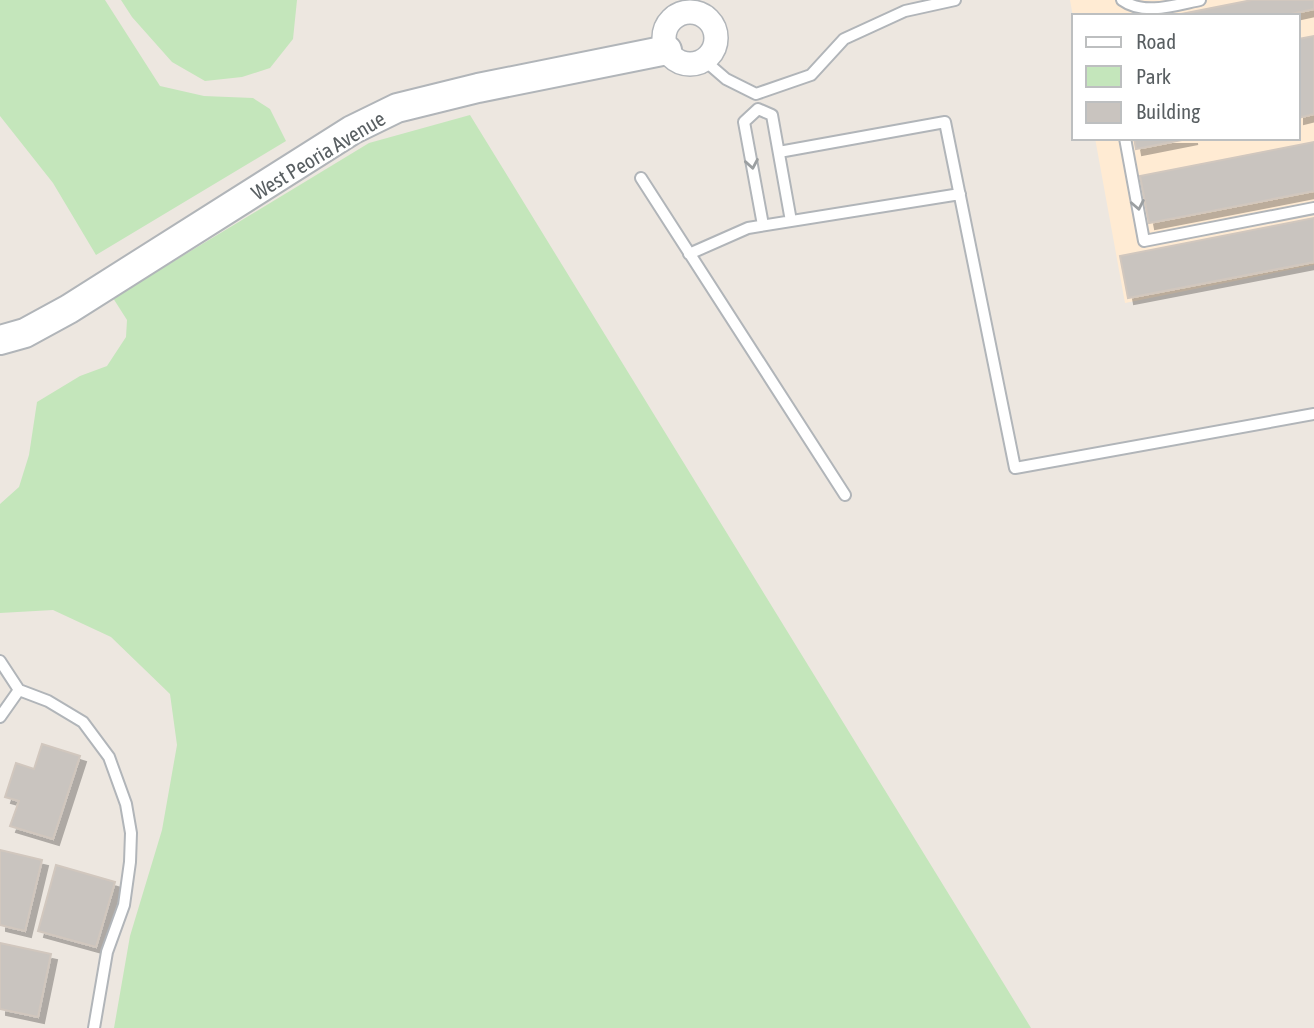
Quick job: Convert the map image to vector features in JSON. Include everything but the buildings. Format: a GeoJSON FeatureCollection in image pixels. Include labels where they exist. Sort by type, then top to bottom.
{"type":"FeatureCollection","features":[{"type":"Feature","properties":{"kind":"street"},"geometry":{"type":"LineString","coordinates":[[672,8],[692,11],[708,18],[714,25],[717,43],[704,60],[692,64],[683,63],[667,50],[665,29],[672,8]]}},
{"type":"Feature","properties":{"kind":"street","name":"West Peoria Avenue"},"geometry":{"type":"LineString","coordinates":[[0,340],[25,333],[69,309],[352,130],[397,108],[478,88],[667,50]]}},
{"type":"Feature","properties":{"kind":"lane"},"geometry":{"type":"LineString","coordinates":[[704,60],[726,79],[756,94],[811,75],[845,39],[905,11],[955,0]]}},
{"type":"Feature","properties":{"kind":"lane"},"geometry":{"type":"LineString","coordinates":[[1127,1],[1154,9],[1200,0]]}},
{"type":"Feature","properties":{"kind":"lane"},"geometry":{"type":"LineString","coordinates":[[756,94],[758,109]]}},
{"type":"Feature","properties":{"kind":"lane"},"geometry":{"type":"LineString","coordinates":[[758,109],[772,115],[791,221]]}},
{"type":"Feature","properties":{"kind":"lane"},"geometry":{"type":"LineString","coordinates":[[758,109],[744,122],[763,225]]}},
{"type":"Feature","properties":{"kind":"lane"},"geometry":{"type":"LineString","coordinates":[[779,152],[945,122],[1015,468],[1314,414]]}},
{"type":"Feature","properties":{"kind":"lane"},"geometry":{"type":"LineString","coordinates":[[1125,140],[1144,241],[1314,208]]}},
{"type":"Feature","properties":{"kind":"lane"},"geometry":{"type":"LineString","coordinates":[[641,178],[845,495]]}},
{"type":"Feature","properties":{"kind":"lane"},"geometry":{"type":"LineString","coordinates":[[689,254],[748,228],[960,194]]}},
{"type":"Feature","properties":{"kind":"lane"},"geometry":{"type":"LineString","coordinates":[[0,661],[19,690],[48,701],[83,722],[109,757],[126,804],[131,833],[131,862],[124,905],[107,952],[94,1028]]}},
{"type":"Feature","properties":{"kind":"lane"},"geometry":{"type":"LineString","coordinates":[[0,717],[19,690]]}},
{"type":"Feature","properties":{"kind":"shaded area"},"geometry":{"type":"Polygon","coordinates":[[[1070,0],[1314,0],[1314,265],[1125,303],[1095,140],[1300,140],[1300,14],[1073,14],[1070,0]]]}},
{"type":"Feature","properties":{"kind":"green space"},"geometry":{"type":"Polygon","coordinates":[[[0,0],[105,0],[160,86],[204,96],[253,98],[270,109],[286,141],[96,255],[53,183],[0,116],[0,0]]]}},
{"type":"Feature","properties":{"kind":"green space"},"geometry":{"type":"Polygon","coordinates":[[[121,0],[297,0],[293,39],[270,68],[242,77],[205,81],[172,62],[132,17],[121,0]]]}},
{"type":"Feature","properties":{"kind":"green space"},"geometry":{"type":"Polygon","coordinates":[[[470,115],[1031,1028],[114,1028],[130,936],[162,830],[177,745],[170,694],[111,637],[53,610],[0,613],[0,504],[19,487],[29,455],[37,402],[80,376],[107,366],[126,337],[127,320],[113,298],[369,143],[470,115]]]}}]}
